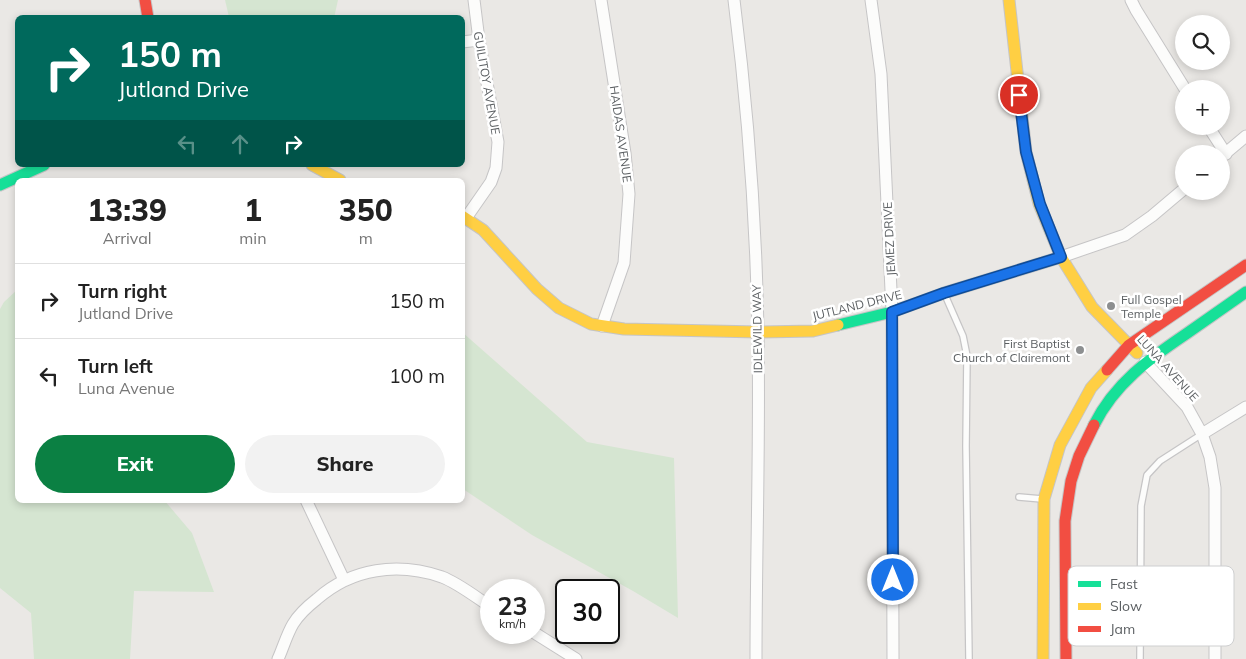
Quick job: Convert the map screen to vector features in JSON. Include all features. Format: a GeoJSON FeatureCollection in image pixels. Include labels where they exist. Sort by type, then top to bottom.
{"type":"FeatureCollection","features":[{"type":"Feature","properties":{"kind":"street"},"geometry":{"type":"LineString","coordinates":[[145,0],[148,15]]}},
{"type":"Feature","properties":{"kind":"street","name":"GUILITOY AVENUE"},"geometry":{"type":"LineString","coordinates":[[465,216],[492,182],[496,168],[498,142],[479,40],[474,0]]}},
{"type":"Feature","properties":{"kind":"street","name":"HAIDAS AVENUE"},"geometry":{"type":"LineString","coordinates":[[601,0],[625,153],[629,194],[624,263],[602,326]]}},
{"type":"Feature","properties":{"kind":"street","name":"IDLEWILD WAY"},"geometry":{"type":"LineString","coordinates":[[734,0],[752,172],[758,332],[756,659]]}},
{"type":"Feature","properties":{"kind":"street","name":"JEMEZ DRIVE"},"geometry":{"type":"LineString","coordinates":[[870,0],[881,74],[892,312],[893,659]]}},
{"type":"Feature","properties":{"kind":"street","name":"LUNA AVENUE"},"geometry":{"type":"LineString","coordinates":[[1009,0],[1026,152],[1040,204],[1061,257],[1092,307],[1187,407],[1202,434],[1210,456],[1215,488],[1215,566]]}},
{"type":"Feature","properties":{"kind":"street"},"geometry":{"type":"LineString","coordinates":[[1131,0],[1179,80]]}},
{"type":"Feature","properties":{"kind":"street"},"geometry":{"type":"LineString","coordinates":[[465,42],[479,40]]}},
{"type":"Feature","properties":{"kind":"street"},"geometry":{"type":"LineString","coordinates":[[1230,150],[1246,136]]}},
{"type":"Feature","properties":{"kind":"street"},"geometry":{"type":"LineString","coordinates":[[15,178],[40,167]]}},
{"type":"Feature","properties":{"kind":"street"},"geometry":{"type":"LineString","coordinates":[[316,167],[336,178]]}},
{"type":"Feature","properties":{"kind":"street"},"geometry":{"type":"LineString","coordinates":[[0,185],[15,178]]}},
{"type":"Feature","properties":{"kind":"street","name":"JUTLAND DRIVE"},"geometry":{"type":"LineString","coordinates":[[465,218],[483,230],[537,289],[559,308],[591,324],[624,329],[758,332],[813,331],[892,312],[944,293],[1126,235],[1175,197]]}},
{"type":"Feature","properties":{"kind":"street"},"geometry":{"type":"LineString","coordinates":[[1042,659],[1044,499],[1060,445],[1091,388],[1129,345],[1246,265]]}},
{"type":"Feature","properties":{"kind":"street"},"geometry":{"type":"LineString","coordinates":[[1066,659],[1065,521],[1071,481],[1079,456],[1099,415],[1118,388],[1145,362],[1246,292]]}},
{"type":"Feature","properties":{"kind":"street"},"geometry":{"type":"LineString","coordinates":[[1202,434],[1246,407]]}},
{"type":"Feature","properties":{"kind":"street"},"geometry":{"type":"LineString","coordinates":[[307,503],[344,580]]}},
{"type":"Feature","properties":{"kind":"street"},"geometry":{"type":"LineString","coordinates":[[278,659],[293,624],[309,606],[327,589],[367,571],[396,568],[413,569],[444,578],[480,600]]}},
{"type":"Feature","properties":{"kind":"street"},"geometry":{"type":"LineString","coordinates":[[545,640],[576,659]]}},
{"type":"Feature","properties":{"kind":"street","name":"LUNA AVENUE"},"geometry":{"type":"LineString","coordinates":[[1215,646],[1215,659]]}},
{"type":"Feature","properties":{"kind":"lane"},"geometry":{"type":"LineString","coordinates":[[944,293],[963,336],[967,356],[966,446],[969,659]]}},
{"type":"Feature","properties":{"kind":"lane"},"geometry":{"type":"LineString","coordinates":[[1141,566],[1141,506],[1147,475],[1160,461],[1202,434]]}},
{"type":"Feature","properties":{"kind":"lane"},"geometry":{"type":"LineString","coordinates":[[1019,497],[1044,499]]}},
{"type":"Feature","properties":{"kind":"lane"},"geometry":{"type":"LineString","coordinates":[[1140,646],[1140,659]]}},
{"type":"Feature","properties":{"kind":"green space"},"geometry":{"type":"Polygon","coordinates":[[[225,0],[338,0],[335,15],[229,15],[225,0]]]}},
{"type":"Feature","properties":{"kind":"green space"},"geometry":{"type":"Polygon","coordinates":[[[15,292],[15,503],[167,503],[192,533],[214,592],[134,591],[130,659],[34,659],[31,613],[0,588],[0,309],[4,302],[15,292]]]}},
{"type":"Feature","properties":{"kind":"green space"},"geometry":{"type":"Polygon","coordinates":[[[465,335],[587,442],[674,458],[678,618],[620,584],[620,579],[611,579],[532,535],[465,490],[465,335]]]}},
{"type":"Feature","properties":{"kind":"traffic: fast"},"geometry":{"type":"LineString","coordinates":[[15,178],[40,167]]}},
{"type":"Feature","properties":{"kind":"traffic: fast"},"geometry":{"type":"LineString","coordinates":[[0,185],[15,178]]}},
{"type":"Feature","properties":{"kind":"traffic: fast"},"geometry":{"type":"LineString","coordinates":[[838,325],[892,312],[944,293],[1061,257]]}},
{"type":"Feature","properties":{"kind":"traffic: fast"},"geometry":{"type":"LineString","coordinates":[[1094,425],[1102,410],[1134,373],[1159,353],[1246,292]]}},
{"type":"Feature","properties":{"kind":"traffic: slow"},"geometry":{"type":"LineString","coordinates":[[1009,0],[1026,152],[1039,204],[1061,257],[1092,307],[1137,353]]}},
{"type":"Feature","properties":{"kind":"traffic: slow"},"geometry":{"type":"LineString","coordinates":[[316,167],[336,178]]}},
{"type":"Feature","properties":{"kind":"traffic: slow"},"geometry":{"type":"LineString","coordinates":[[465,218],[483,230],[537,289],[559,308],[591,324],[624,329],[758,332],[813,331],[838,325]]}},
{"type":"Feature","properties":{"kind":"traffic: slow"},"geometry":{"type":"LineString","coordinates":[[1043,659],[1044,499],[1060,445],[1091,388],[1107,370]]}},
{"type":"Feature","properties":{"kind":"traffic: jam"},"geometry":{"type":"LineString","coordinates":[[145,0],[148,15]]}},
{"type":"Feature","properties":{"kind":"traffic: jam"},"geometry":{"type":"LineString","coordinates":[[1107,370],[1129,345],[1246,265]]}},
{"type":"Feature","properties":{"kind":"traffic: jam"},"geometry":{"type":"LineString","coordinates":[[1066,659],[1065,521],[1071,481],[1079,456],[1094,425]]}},
{"type":"Feature","properties":{"kind":"place","name":"Full Gospel Temple"},"geometry":{"type":"Point","coordinates":[1111,306]}},
{"type":"Feature","properties":{"kind":"place","name":"First Baptist Church of Clairemont"},"geometry":{"type":"Point","coordinates":[1080,350]}},
{"type":"Feature","properties":{"kind":"route"},"geometry":{"type":"LineString","coordinates":[[893,580],[892,312],[944,293],[1061,257],[1040,204],[1026,152],[1019,95]]}}]}
